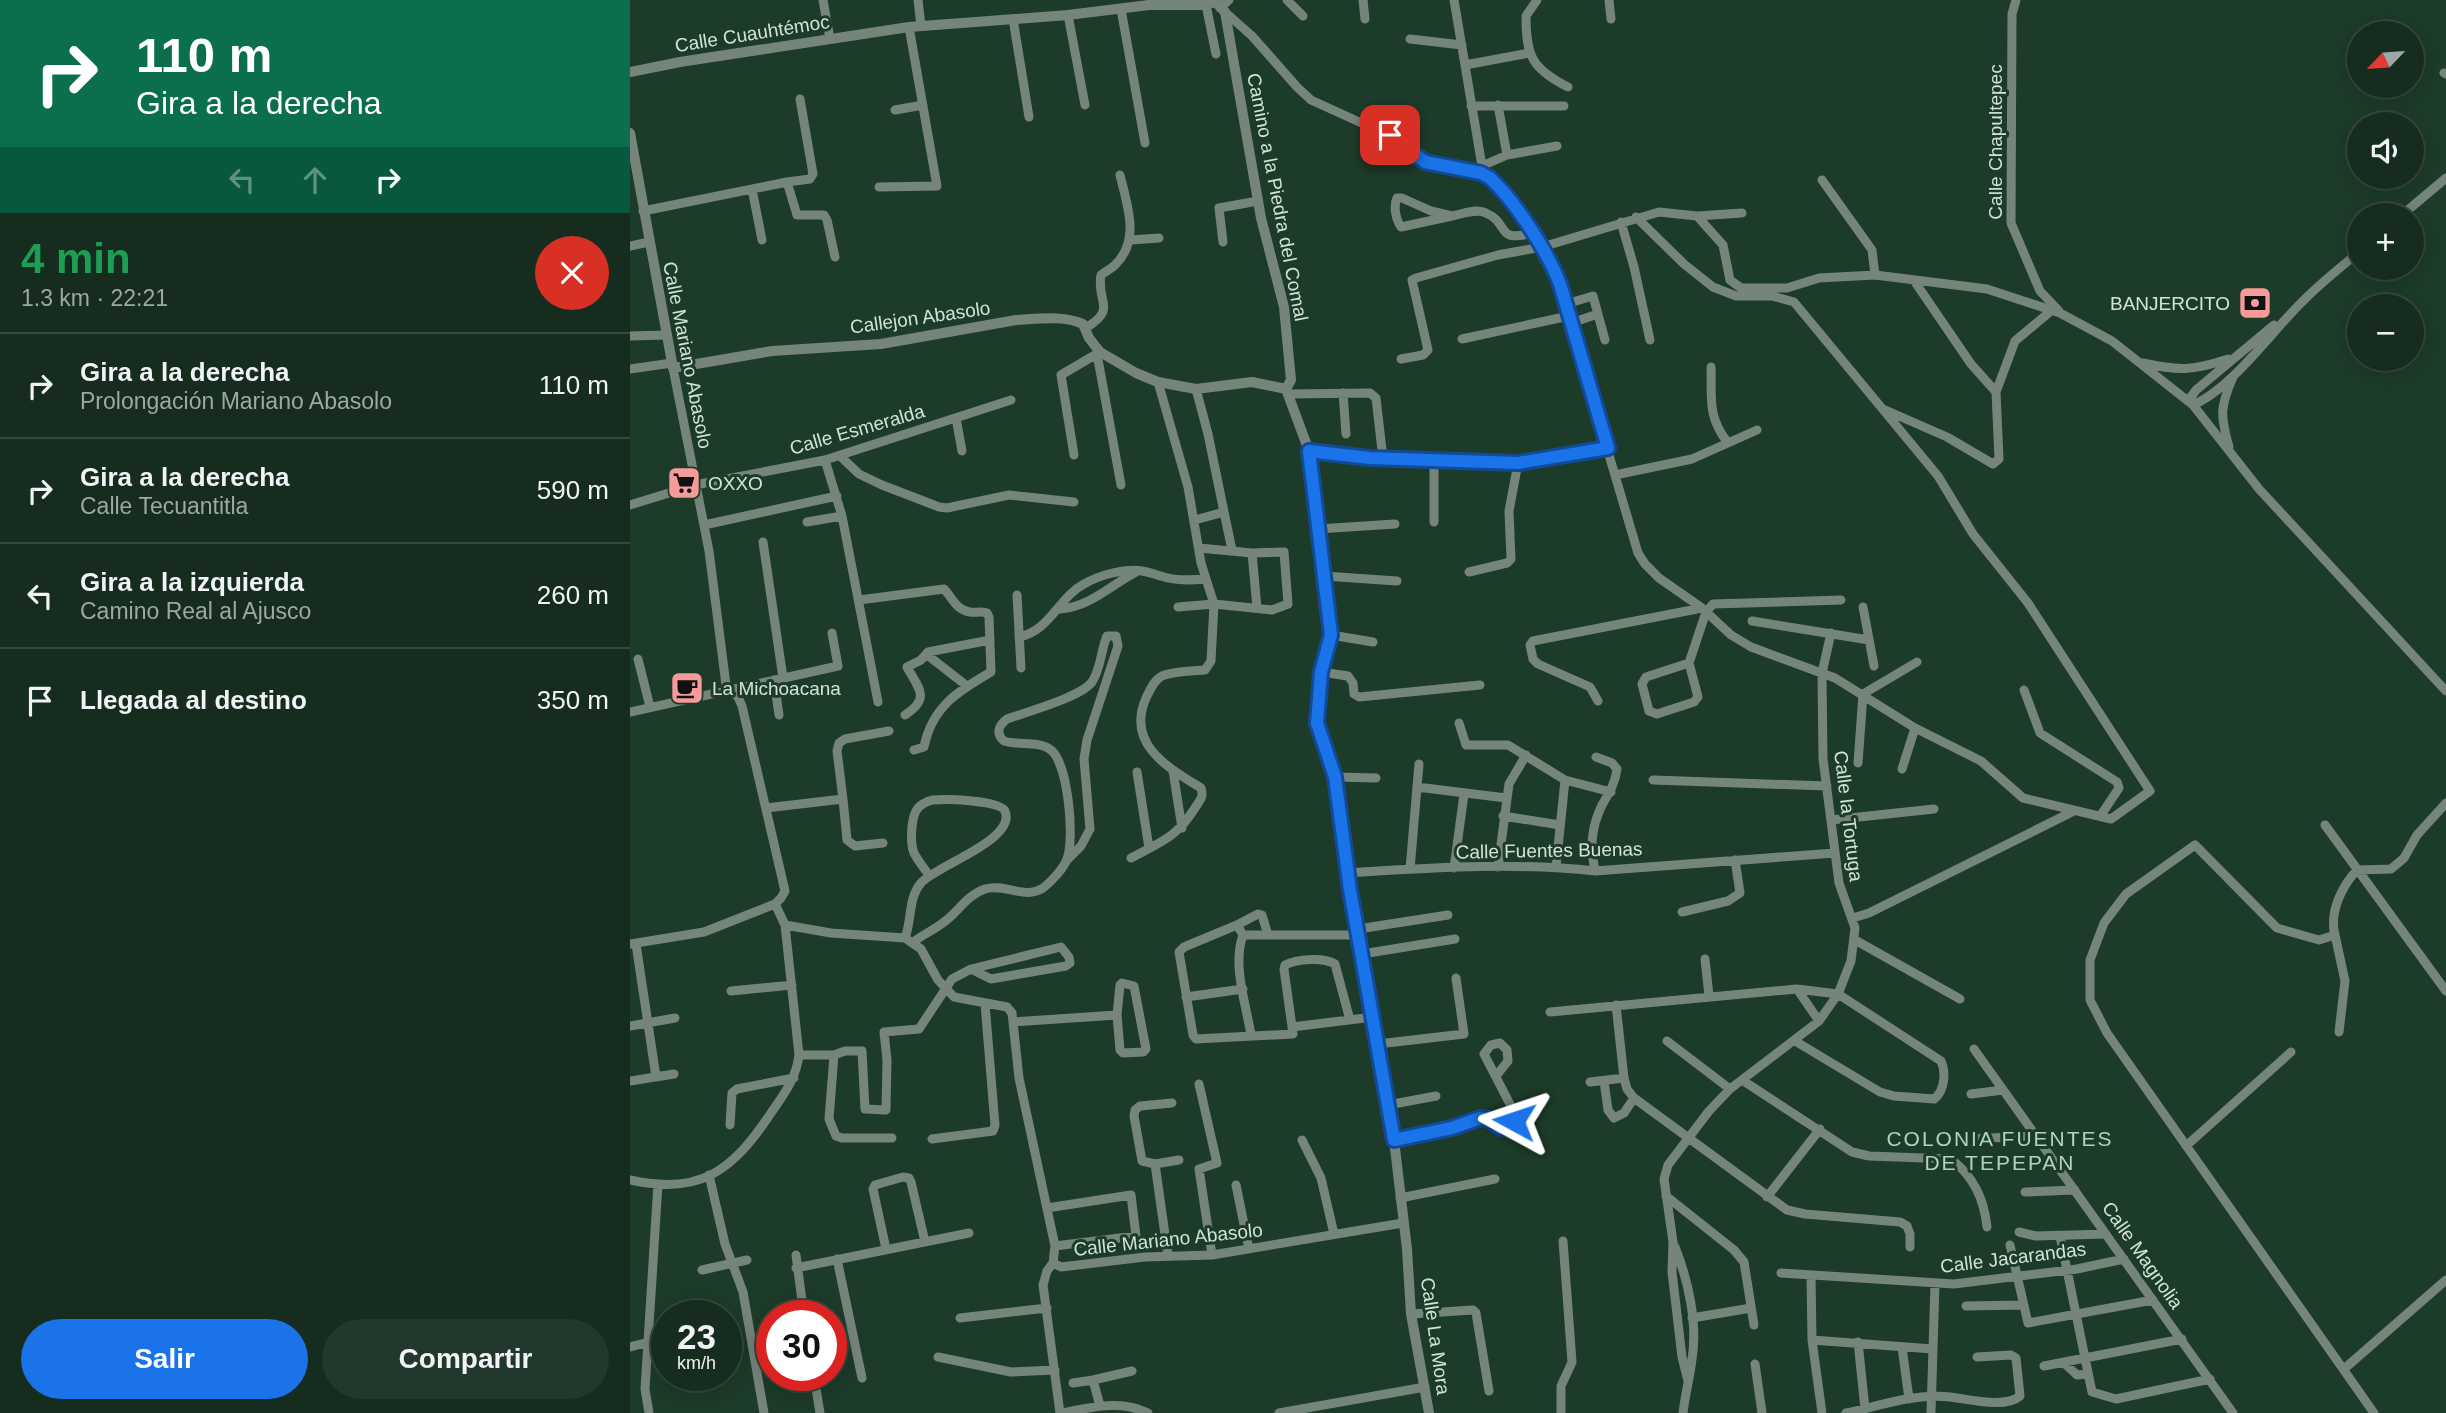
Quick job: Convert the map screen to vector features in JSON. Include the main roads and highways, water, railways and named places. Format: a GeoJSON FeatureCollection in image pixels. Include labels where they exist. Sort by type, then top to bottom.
{"type":"FeatureCollection","features":[{"type":"Feature","properties":{"kind":"place","name":"BANJERCITO"},"geometry":{"type":"Point","coordinates":[2255,303]}},
{"type":"Feature","properties":{"kind":"place","name":"OXXO"},"geometry":{"type":"Point","coordinates":[684,483]}},
{"type":"Feature","properties":{"kind":"place","name":"La Michoacana"},"geometry":{"type":"Point","coordinates":[687,688]}},
{"type":"Feature","properties":{"kind":"district","name":"COLONIA FUENTES DE TEPEPAN"},"geometry":{"type":"Point","coordinates":[2000,1151]}}]}
